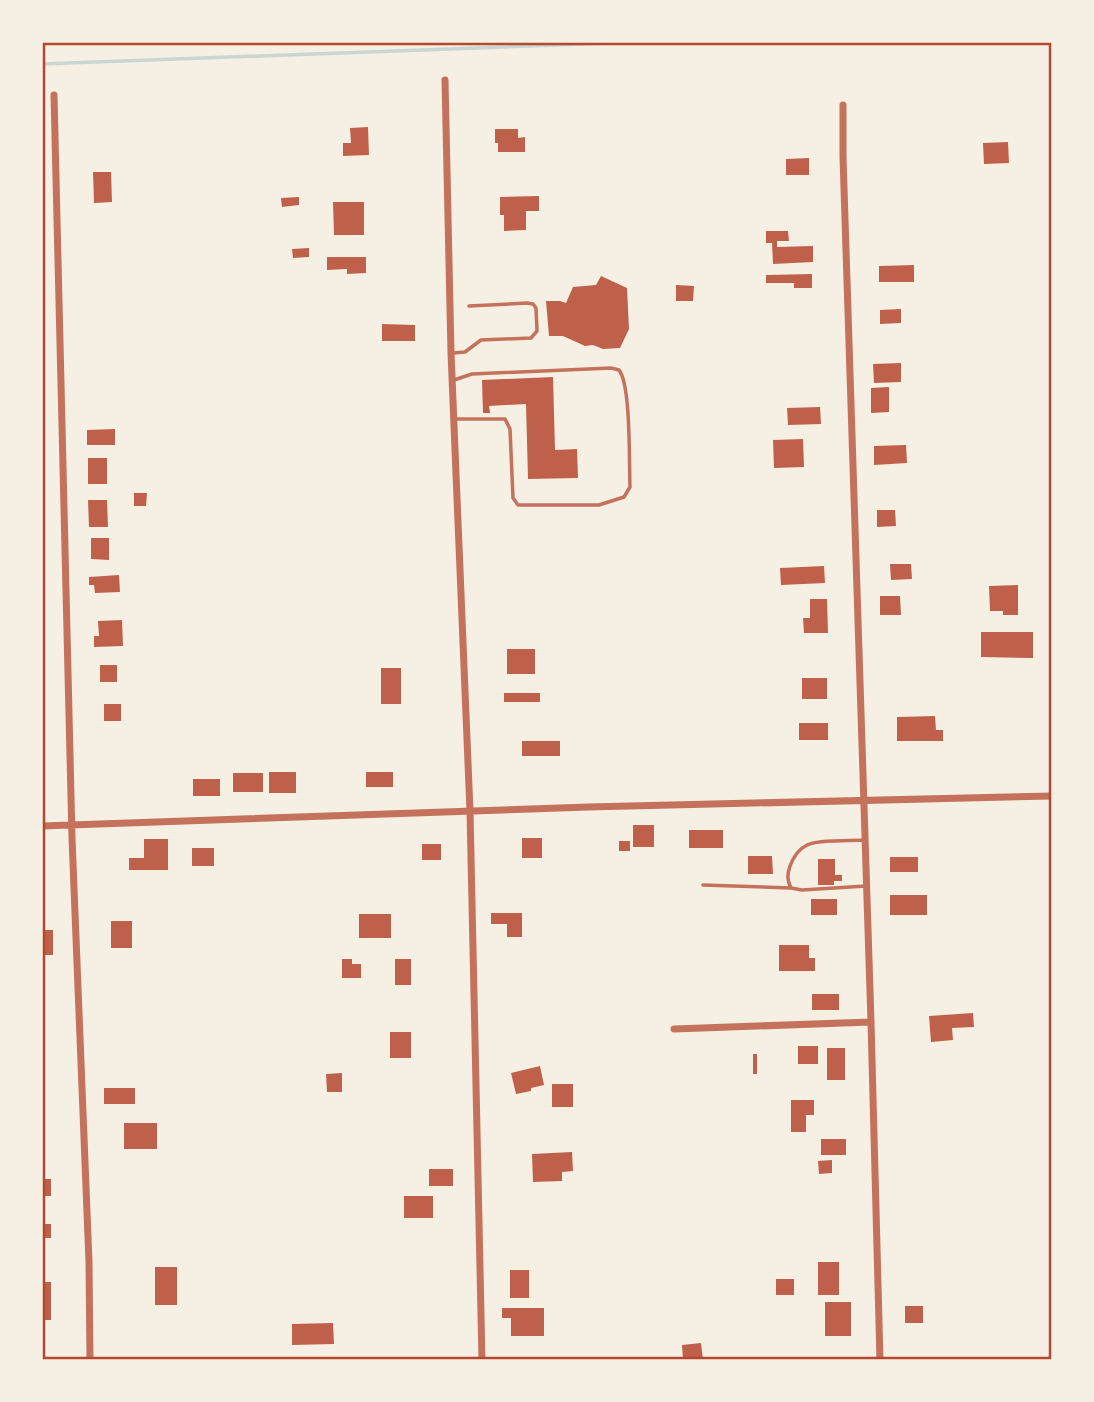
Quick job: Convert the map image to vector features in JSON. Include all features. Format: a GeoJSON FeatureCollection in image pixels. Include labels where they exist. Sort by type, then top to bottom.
{"type":"FeatureCollection","features":[{"type":"Feature","properties":{"kind":"street"},"geometry":{"type":"LineString","coordinates":[[445,80],[453,419],[470,811],[482,1360]]}},
{"type":"Feature","properties":{"kind":"street"},"geometry":{"type":"LineString","coordinates":[[54,95],[72,825],[89,1262],[90,1360]]}},
{"type":"Feature","properties":{"kind":"street"},"geometry":{"type":"LineString","coordinates":[[843,105],[880,1360]]}},
{"type":"Feature","properties":{"kind":"street"},"geometry":{"type":"LineString","coordinates":[[42,826],[470,811],[1052,796]]}},
{"type":"Feature","properties":{"kind":"street"},"geometry":{"type":"LineString","coordinates":[[674,1029],[871,1022]]}},
{"type":"Feature","properties":{"kind":"lane"},"geometry":{"type":"LineString","coordinates":[[451,353],[466,352],[481,340],[531,338],[537,331],[536,308],[533,304],[469,306]]}},
{"type":"Feature","properties":{"kind":"lane"},"geometry":{"type":"LineString","coordinates":[[452,381],[472,374],[619,370],[623,376],[627,405],[630,487],[624,496],[599,505],[519,505],[513,498],[510,429],[505,419],[453,419]]}},
{"type":"Feature","properties":{"kind":"lane"},"geometry":{"type":"LineString","coordinates":[[791,888],[787,876],[789,869],[798,852],[807,844],[865,840]]}},
{"type":"Feature","properties":{"kind":"lane"},"geometry":{"type":"LineString","coordinates":[[703,885],[802,890],[866,886]]}},
{"type":"Feature","properties":{"kind":"building"},"geometry":{"type":"Polygon","coordinates":[[[368,127],[369,155],[343,156],[343,143],[351,143],[350,128],[368,127]]]}},
{"type":"Feature","properties":{"kind":"building"},"geometry":{"type":"Polygon","coordinates":[[[495,129],[518,129],[518,138],[525,137],[525,152],[498,152],[495,129]]]}},
{"type":"Feature","properties":{"kind":"building"},"geometry":{"type":"Polygon","coordinates":[[[1008,142],[1009,163],[984,164],[983,143],[1008,142]]]}},
{"type":"Feature","properties":{"kind":"building"},"geometry":{"type":"Polygon","coordinates":[[[809,158],[809,175],[786,175],[786,159],[809,158]]]}},
{"type":"Feature","properties":{"kind":"building"},"geometry":{"type":"Polygon","coordinates":[[[93,172],[111,172],[112,202],[94,203],[93,172]]]}},
{"type":"Feature","properties":{"kind":"building"},"geometry":{"type":"Polygon","coordinates":[[[539,196],[539,211],[526,211],[526,230],[504,231],[504,215],[500,215],[500,197],[539,196]]]}},
{"type":"Feature","properties":{"kind":"building"},"geometry":{"type":"Polygon","coordinates":[[[299,197],[299,205],[282,207],[281,198],[299,197]]]}},
{"type":"Feature","properties":{"kind":"building"},"geometry":{"type":"Polygon","coordinates":[[[333,202],[364,202],[364,235],[334,235],[333,202]]]}},
{"type":"Feature","properties":{"kind":"building"},"geometry":{"type":"Polygon","coordinates":[[[766,231],[788,231],[789,241],[777,241],[777,247],[813,246],[813,262],[773,264],[772,243],[766,243],[766,231]]]}},
{"type":"Feature","properties":{"kind":"building"},"geometry":{"type":"Polygon","coordinates":[[[309,248],[309,257],[293,258],[292,249],[309,248]]]}},
{"type":"Feature","properties":{"kind":"building"},"geometry":{"type":"Polygon","coordinates":[[[327,257],[366,257],[366,273],[347,274],[347,269],[327,270],[327,257]]]}},
{"type":"Feature","properties":{"kind":"building"},"geometry":{"type":"Polygon","coordinates":[[[914,265],[914,282],[879,282],[879,266],[914,265]]]}},
{"type":"Feature","properties":{"kind":"building"},"geometry":{"type":"Polygon","coordinates":[[[812,274],[812,288],[794,288],[794,283],[766,283],[766,275],[812,274]]]}},
{"type":"Feature","properties":{"kind":"building"},"geometry":{"type":"Polygon","coordinates":[[[601,276],[627,288],[629,329],[620,348],[585,346],[563,336],[549,336],[546,301],[566,303],[573,287],[596,285],[601,276]]]}},
{"type":"Feature","properties":{"kind":"building"},"geometry":{"type":"Polygon","coordinates":[[[676,285],[694,286],[693,301],[676,301],[676,285]]]}},
{"type":"Feature","properties":{"kind":"building"},"geometry":{"type":"Polygon","coordinates":[[[901,309],[901,323],[880,324],[880,310],[901,309]]]}},
{"type":"Feature","properties":{"kind":"building"},"geometry":{"type":"Polygon","coordinates":[[[382,324],[415,325],[415,341],[382,341],[382,324]]]}},
{"type":"Feature","properties":{"kind":"building"},"geometry":{"type":"Polygon","coordinates":[[[901,363],[901,382],[874,383],[873,364],[901,363]]]}},
{"type":"Feature","properties":{"kind":"building"},"geometry":{"type":"Polygon","coordinates":[[[553,377],[555,450],[577,449],[578,478],[528,479],[526,404],[489,406],[490,413],[483,413],[482,380],[553,377]]]}},
{"type":"Feature","properties":{"kind":"building"},"geometry":{"type":"Polygon","coordinates":[[[889,387],[889,412],[871,413],[871,388],[889,387]]]}},
{"type":"Feature","properties":{"kind":"building"},"geometry":{"type":"Polygon","coordinates":[[[820,407],[821,424],[788,425],[787,408],[820,407]]]}},
{"type":"Feature","properties":{"kind":"building"},"geometry":{"type":"Polygon","coordinates":[[[115,429],[115,445],[87,445],[87,430],[115,429]]]}},
{"type":"Feature","properties":{"kind":"building"},"geometry":{"type":"Polygon","coordinates":[[[803,439],[804,467],[774,468],[773,440],[803,439]]]}},
{"type":"Feature","properties":{"kind":"building"},"geometry":{"type":"Polygon","coordinates":[[[906,445],[907,463],[874,465],[874,446],[906,445]]]}},
{"type":"Feature","properties":{"kind":"building"},"geometry":{"type":"Polygon","coordinates":[[[88,458],[107,458],[107,484],[88,484],[88,458]]]}},
{"type":"Feature","properties":{"kind":"building"},"geometry":{"type":"Polygon","coordinates":[[[134,493],[147,493],[146,506],[134,506],[134,493]]]}},
{"type":"Feature","properties":{"kind":"building"},"geometry":{"type":"Polygon","coordinates":[[[88,500],[107,500],[108,527],[89,527],[88,500]]]}},
{"type":"Feature","properties":{"kind":"building"},"geometry":{"type":"Polygon","coordinates":[[[877,510],[895,510],[896,526],[877,527],[877,510]]]}},
{"type":"Feature","properties":{"kind":"building"},"geometry":{"type":"Polygon","coordinates":[[[91,538],[109,538],[109,560],[91,559],[91,538]]]}},
{"type":"Feature","properties":{"kind":"building"},"geometry":{"type":"Polygon","coordinates":[[[890,564],[911,564],[912,579],[891,580],[890,564]]]}},
{"type":"Feature","properties":{"kind":"building"},"geometry":{"type":"Polygon","coordinates":[[[824,566],[825,583],[781,585],[780,568],[824,566]]]}},
{"type":"Feature","properties":{"kind":"building"},"geometry":{"type":"Polygon","coordinates":[[[119,575],[120,592],[95,593],[94,585],[89,585],[89,577],[119,575]]]}},
{"type":"Feature","properties":{"kind":"building"},"geometry":{"type":"Polygon","coordinates":[[[1018,585],[1018,615],[1003,615],[1003,611],[990,611],[989,586],[1018,585]]]}},
{"type":"Feature","properties":{"kind":"building"},"geometry":{"type":"Polygon","coordinates":[[[880,596],[900,596],[901,615],[880,615],[880,596]]]}},
{"type":"Feature","properties":{"kind":"building"},"geometry":{"type":"Polygon","coordinates":[[[810,599],[827,599],[828,633],[804,633],[803,618],[810,618],[810,599]]]}},
{"type":"Feature","properties":{"kind":"building"},"geometry":{"type":"Polygon","coordinates":[[[122,620],[123,646],[94,647],[94,636],[99,636],[98,621],[122,620]]]}},
{"type":"Feature","properties":{"kind":"building"},"geometry":{"type":"Polygon","coordinates":[[[981,632],[1033,632],[1033,658],[981,657],[981,632]]]}},
{"type":"Feature","properties":{"kind":"building"},"geometry":{"type":"Polygon","coordinates":[[[507,649],[535,649],[535,674],[507,674],[507,649]]]}},
{"type":"Feature","properties":{"kind":"building"},"geometry":{"type":"Polygon","coordinates":[[[100,665],[117,665],[117,682],[100,682],[100,665]]]}},
{"type":"Feature","properties":{"kind":"building"},"geometry":{"type":"Polygon","coordinates":[[[381,668],[401,668],[401,704],[381,704],[381,668]]]}},
{"type":"Feature","properties":{"kind":"building"},"geometry":{"type":"Polygon","coordinates":[[[802,678],[827,678],[827,699],[802,699],[802,678]]]}},
{"type":"Feature","properties":{"kind":"building"},"geometry":{"type":"Polygon","coordinates":[[[504,693],[540,693],[540,702],[504,702],[504,693]]]}},
{"type":"Feature","properties":{"kind":"building"},"geometry":{"type":"Polygon","coordinates":[[[104,704],[121,704],[121,721],[104,721],[104,704]]]}},
{"type":"Feature","properties":{"kind":"building"},"geometry":{"type":"Polygon","coordinates":[[[935,716],[936,730],[943,730],[943,741],[897,741],[897,717],[935,716]]]}},
{"type":"Feature","properties":{"kind":"building"},"geometry":{"type":"Polygon","coordinates":[[[799,723],[828,723],[828,740],[799,740],[799,723]]]}},
{"type":"Feature","properties":{"kind":"building"},"geometry":{"type":"Polygon","coordinates":[[[522,741],[560,741],[560,756],[522,756],[522,741]]]}},
{"type":"Feature","properties":{"kind":"building"},"geometry":{"type":"Polygon","coordinates":[[[269,772],[296,772],[296,793],[269,793],[269,772]]]}},
{"type":"Feature","properties":{"kind":"building"},"geometry":{"type":"Polygon","coordinates":[[[366,772],[393,772],[393,787],[366,787],[366,772]]]}},
{"type":"Feature","properties":{"kind":"building"},"geometry":{"type":"Polygon","coordinates":[[[233,773],[263,773],[263,792],[233,792],[233,773]]]}},
{"type":"Feature","properties":{"kind":"building"},"geometry":{"type":"Polygon","coordinates":[[[193,779],[220,779],[220,796],[193,796],[193,779]]]}},
{"type":"Feature","properties":{"kind":"building"},"geometry":{"type":"Polygon","coordinates":[[[633,825],[654,825],[654,847],[633,847],[633,825]]]}},
{"type":"Feature","properties":{"kind":"building"},"geometry":{"type":"Polygon","coordinates":[[[689,830],[723,830],[723,848],[689,848],[689,830]]]}},
{"type":"Feature","properties":{"kind":"building"},"geometry":{"type":"Polygon","coordinates":[[[522,838],[542,838],[542,858],[522,858],[522,838]]]}},
{"type":"Feature","properties":{"kind":"building"},"geometry":{"type":"Polygon","coordinates":[[[144,839],[168,839],[168,870],[129,870],[129,858],[144,858],[144,839]]]}},
{"type":"Feature","properties":{"kind":"building"},"geometry":{"type":"Polygon","coordinates":[[[619,841],[630,841],[630,851],[619,851],[619,841]]]}},
{"type":"Feature","properties":{"kind":"building"},"geometry":{"type":"Polygon","coordinates":[[[422,844],[441,844],[441,860],[422,860],[422,844]]]}},
{"type":"Feature","properties":{"kind":"building"},"geometry":{"type":"Polygon","coordinates":[[[192,848],[214,848],[214,866],[192,866],[192,848]]]}},
{"type":"Feature","properties":{"kind":"building"},"geometry":{"type":"Polygon","coordinates":[[[748,856],[772,856],[773,874],[748,874],[748,856]]]}},
{"type":"Feature","properties":{"kind":"building"},"geometry":{"type":"Polygon","coordinates":[[[890,857],[918,857],[918,872],[890,872],[890,857]]]}},
{"type":"Feature","properties":{"kind":"building"},"geometry":{"type":"Polygon","coordinates":[[[818,859],[835,859],[835,875],[842,875],[842,881],[834,881],[834,885],[818,885],[818,859]]]}},
{"type":"Feature","properties":{"kind":"building"},"geometry":{"type":"Polygon","coordinates":[[[890,895],[927,895],[927,915],[890,915],[890,895]]]}},
{"type":"Feature","properties":{"kind":"building"},"geometry":{"type":"Polygon","coordinates":[[[811,899],[837,899],[837,915],[811,915],[811,899]]]}},
{"type":"Feature","properties":{"kind":"building"},"geometry":{"type":"Polygon","coordinates":[[[491,913],[522,913],[522,937],[507,937],[507,924],[491,924],[491,913]]]}},
{"type":"Feature","properties":{"kind":"building"},"geometry":{"type":"Polygon","coordinates":[[[359,914],[391,914],[391,938],[359,938],[359,914]]]}},
{"type":"Feature","properties":{"kind":"building"},"geometry":{"type":"Polygon","coordinates":[[[111,921],[132,921],[132,948],[111,948],[111,921]]]}},
{"type":"Feature","properties":{"kind":"building"},"geometry":{"type":"Polygon","coordinates":[[[42,930],[53,930],[53,955],[42,955],[42,930]]]}},
{"type":"Feature","properties":{"kind":"building"},"geometry":{"type":"Polygon","coordinates":[[[779,945],[809,945],[809,958],[815,958],[815,971],[779,971],[779,945]]]}},
{"type":"Feature","properties":{"kind":"building"},"geometry":{"type":"Polygon","coordinates":[[[342,959],[352,959],[352,964],[361,964],[361,978],[342,978],[342,959]]]}},
{"type":"Feature","properties":{"kind":"building"},"geometry":{"type":"Polygon","coordinates":[[[395,959],[411,959],[411,985],[395,985],[395,959]]]}},
{"type":"Feature","properties":{"kind":"building"},"geometry":{"type":"Polygon","coordinates":[[[812,994],[839,994],[839,1010],[812,1010],[812,994]]]}},
{"type":"Feature","properties":{"kind":"building"},"geometry":{"type":"Polygon","coordinates":[[[973,1013],[974,1027],[952,1028],[953,1040],[931,1042],[929,1016],[973,1013]]]}},
{"type":"Feature","properties":{"kind":"building"},"geometry":{"type":"Polygon","coordinates":[[[390,1032],[411,1032],[411,1058],[390,1058],[390,1032]]]}},
{"type":"Feature","properties":{"kind":"building"},"geometry":{"type":"Polygon","coordinates":[[[798,1046],[818,1046],[818,1064],[798,1064],[798,1046]]]}},
{"type":"Feature","properties":{"kind":"building"},"geometry":{"type":"Polygon","coordinates":[[[827,1048],[845,1048],[845,1080],[827,1080],[827,1048]]]}},
{"type":"Feature","properties":{"kind":"building"},"geometry":{"type":"Polygon","coordinates":[[[753,1054],[757,1054],[757,1074],[753,1074],[753,1054]]]}},
{"type":"Feature","properties":{"kind":"building"},"geometry":{"type":"Polygon","coordinates":[[[540,1066],[544,1085],[516,1094],[511,1073],[540,1066]]]}},
{"type":"Feature","properties":{"kind":"building"},"geometry":{"type":"Polygon","coordinates":[[[342,1073],[342,1092],[327,1092],[326,1074],[342,1073]]]}},
{"type":"Feature","properties":{"kind":"building"},"geometry":{"type":"Polygon","coordinates":[[[552,1084],[573,1084],[573,1107],[552,1107],[552,1084]]]}},
{"type":"Feature","properties":{"kind":"building"},"geometry":{"type":"Polygon","coordinates":[[[104,1088],[135,1088],[135,1104],[104,1104],[104,1088]]]}},
{"type":"Feature","properties":{"kind":"building"},"geometry":{"type":"Polygon","coordinates":[[[791,1100],[814,1100],[814,1115],[806,1115],[806,1132],[791,1132],[791,1100]]]}},
{"type":"Feature","properties":{"kind":"building"},"geometry":{"type":"Polygon","coordinates":[[[124,1123],[157,1123],[157,1149],[124,1149],[124,1123]]]}},
{"type":"Feature","properties":{"kind":"building"},"geometry":{"type":"Polygon","coordinates":[[[821,1139],[846,1139],[846,1155],[821,1155],[821,1139]]]}},
{"type":"Feature","properties":{"kind":"building"},"geometry":{"type":"Polygon","coordinates":[[[572,1152],[573,1171],[562,1172],[562,1181],[533,1182],[532,1154],[572,1152]]]}},
{"type":"Feature","properties":{"kind":"building"},"geometry":{"type":"Polygon","coordinates":[[[832,1160],[832,1173],[819,1174],[818,1161],[832,1160]]]}},
{"type":"Feature","properties":{"kind":"building"},"geometry":{"type":"Polygon","coordinates":[[[429,1169],[453,1169],[453,1186],[429,1186],[429,1169]]]}},
{"type":"Feature","properties":{"kind":"building"},"geometry":{"type":"Polygon","coordinates":[[[42,1179],[51,1179],[51,1196],[42,1196],[42,1179]]]}},
{"type":"Feature","properties":{"kind":"building"},"geometry":{"type":"Polygon","coordinates":[[[404,1196],[433,1196],[433,1218],[404,1218],[404,1196]]]}},
{"type":"Feature","properties":{"kind":"building"},"geometry":{"type":"Polygon","coordinates":[[[42,1224],[51,1224],[51,1238],[42,1238],[42,1224]]]}},
{"type":"Feature","properties":{"kind":"building"},"geometry":{"type":"Polygon","coordinates":[[[818,1262],[839,1262],[839,1295],[818,1295],[818,1262]]]}},
{"type":"Feature","properties":{"kind":"building"},"geometry":{"type":"Polygon","coordinates":[[[155,1267],[177,1267],[177,1305],[155,1305],[155,1267]]]}},
{"type":"Feature","properties":{"kind":"building"},"geometry":{"type":"Polygon","coordinates":[[[510,1270],[529,1270],[529,1298],[510,1298],[510,1270]]]}},
{"type":"Feature","properties":{"kind":"building"},"geometry":{"type":"Polygon","coordinates":[[[776,1279],[794,1279],[794,1295],[776,1295],[776,1279]]]}},
{"type":"Feature","properties":{"kind":"building"},"geometry":{"type":"Polygon","coordinates":[[[42,1282],[51,1282],[51,1320],[42,1320],[42,1282]]]}},
{"type":"Feature","properties":{"kind":"building"},"geometry":{"type":"Polygon","coordinates":[[[825,1302],[851,1302],[851,1336],[825,1336],[825,1302]]]}},
{"type":"Feature","properties":{"kind":"building"},"geometry":{"type":"Polygon","coordinates":[[[905,1306],[923,1306],[923,1323],[905,1323],[905,1306]]]}},
{"type":"Feature","properties":{"kind":"building"},"geometry":{"type":"Polygon","coordinates":[[[502,1308],[544,1308],[544,1336],[511,1336],[511,1318],[502,1318],[502,1308]]]}},
{"type":"Feature","properties":{"kind":"building"},"geometry":{"type":"Polygon","coordinates":[[[333,1323],[334,1344],[292,1345],[292,1324],[333,1323]]]}},
{"type":"Feature","properties":{"kind":"building"},"geometry":{"type":"Polygon","coordinates":[[[701,1343],[703,1360],[683,1360],[682,1345],[701,1343]]]}},
{"type":"Feature","properties":{"kind":"waterway"},"geometry":{"type":"LineString","coordinates":[[42,64],[638,42]]}}]}
